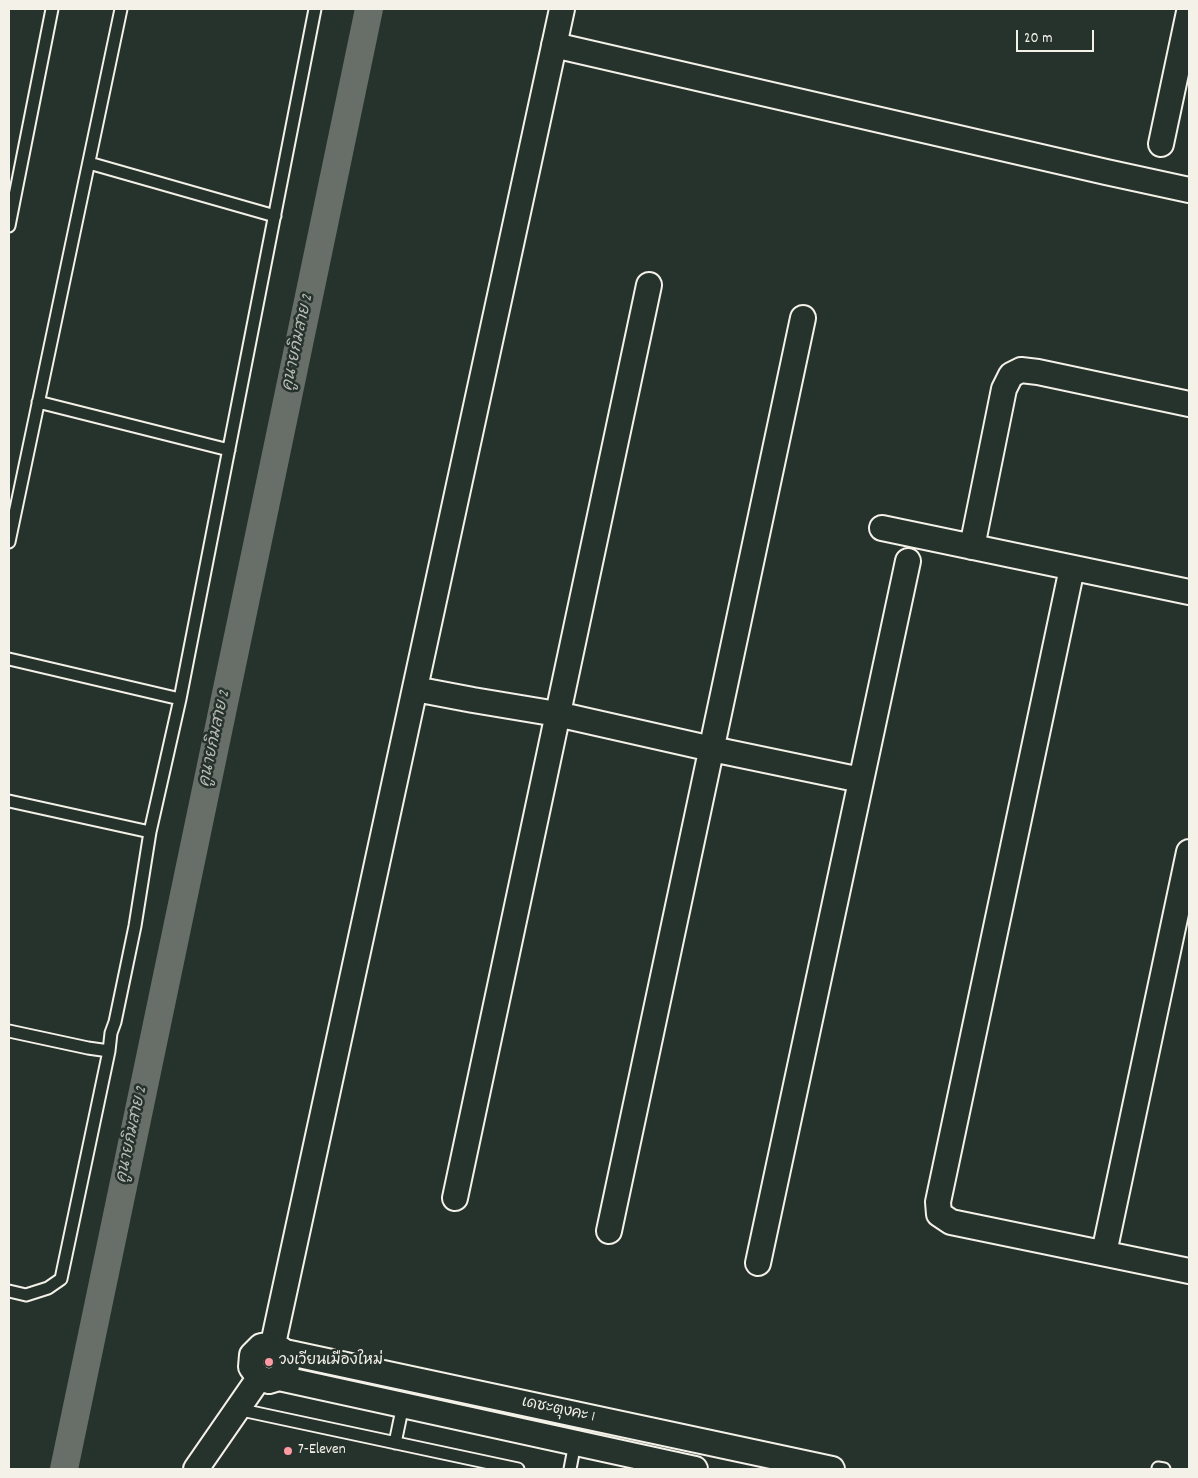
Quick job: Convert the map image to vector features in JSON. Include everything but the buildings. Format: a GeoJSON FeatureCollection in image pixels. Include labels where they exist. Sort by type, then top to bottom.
{"type":"FeatureCollection","features":[{"type":"Feature","properties":{"kind":"street"},"geometry":{"type":"LineString","coordinates":[[196,1469],[238,1408],[269,1378],[287,1366],[279,1348],[415,688],[562,9]]}},
{"type":"Feature","properties":{"kind":"street"},"geometry":{"type":"LineString","coordinates":[[1161,144],[1189,12]]}},
{"type":"Feature","properties":{"kind":"street"},"geometry":{"type":"LineString","coordinates":[[554,45],[1189,190]]}},
{"type":"Feature","properties":{"kind":"street"},"geometry":{"type":"LineString","coordinates":[[455,1198],[649,285]]}},
{"type":"Feature","properties":{"kind":"street"},"geometry":{"type":"LineString","coordinates":[[609,1231],[803,318]]}},
{"type":"Feature","properties":{"kind":"street"},"geometry":{"type":"LineString","coordinates":[[972,547],[1004,389],[1011,375],[1021,370],[1038,372],[1189,404]]}},
{"type":"Feature","properties":{"kind":"street"},"geometry":{"type":"LineString","coordinates":[[882,528],[1189,592]]}},
{"type":"Feature","properties":{"kind":"street"},"geometry":{"type":"LineString","coordinates":[[758,1264],[908,561]]}},
{"type":"Feature","properties":{"kind":"street"},"geometry":{"type":"LineString","coordinates":[[1072,568],[938,1202],[939,1214],[951,1222],[1189,1271]]}},
{"type":"Feature","properties":{"kind":"street"},"geometry":{"type":"LineString","coordinates":[[415,688],[557,714],[861,780]]}},
{"type":"Feature","properties":{"kind":"street"},"geometry":{"type":"LineString","coordinates":[[1104,1253],[1189,852]]}},
{"type":"Feature","properties":{"kind":"street"},"geometry":{"type":"LineString","coordinates":[[269,1378],[251,1367],[252,1355],[261,1346],[279,1348]]}},
{"type":"Feature","properties":{"kind":"street","name":"เดชะตุงคะ 1"},"geometry":{"type":"LineString","coordinates":[[279,1348],[832,1469]]}},
{"type":"Feature","properties":{"kind":"street","name":"เดชะตุงคะ 1"},"geometry":{"type":"LineString","coordinates":[[269,1378],[695,1469]]}},
{"type":"Feature","properties":{"kind":"lane"},"geometry":{"type":"LineString","coordinates":[[9,226],[52,9]]}},
{"type":"Feature","properties":{"kind":"lane"},"geometry":{"type":"LineString","coordinates":[[9,542],[121,9]]}},
{"type":"Feature","properties":{"kind":"lane"},"geometry":{"type":"LineString","coordinates":[[9,1291],[26,1295],[48,1288],[61,1279],[109,1051],[111,1033],[135,926],[150,832],[180,699],[315,9]]}},
{"type":"Feature","properties":{"kind":"lane"},"geometry":{"type":"LineString","coordinates":[[89,163],[274,216]]}},
{"type":"Feature","properties":{"kind":"lane"},"geometry":{"type":"LineString","coordinates":[[38,402],[229,450]]}},
{"type":"Feature","properties":{"kind":"lane"},"geometry":{"type":"LineString","coordinates":[[9,659],[180,699]]}},
{"type":"Feature","properties":{"kind":"lane"},"geometry":{"type":"LineString","coordinates":[[9,801],[150,832]]}},
{"type":"Feature","properties":{"kind":"lane"},"geometry":{"type":"LineString","coordinates":[[9,1031],[109,1051]]}},
{"type":"Feature","properties":{"kind":"lane"},"geometry":{"type":"LineString","coordinates":[[395,1443],[404,1406]]}},
{"type":"Feature","properties":{"kind":"lane"},"geometry":{"type":"LineString","coordinates":[[238,1408],[518,1469]]}},
{"type":"Feature","properties":{"kind":"lane"},"geometry":{"type":"LineString","coordinates":[[570,1469],[575,1443]]}},
{"type":"Feature","properties":{"kind":"waterway","name":"คูนายกิมสาย 2"},"geometry":{"type":"LineString","coordinates":[[64,1469],[369,9]]}},
{"type":"Feature","properties":{"kind":"place","name":"วงเวียนเมืองใหม่"},"geometry":{"type":"Point","coordinates":[269,1362]}},
{"type":"Feature","properties":{"kind":"place","name":"7-Eleven"},"geometry":{"type":"Point","coordinates":[288,1451]}}]}
